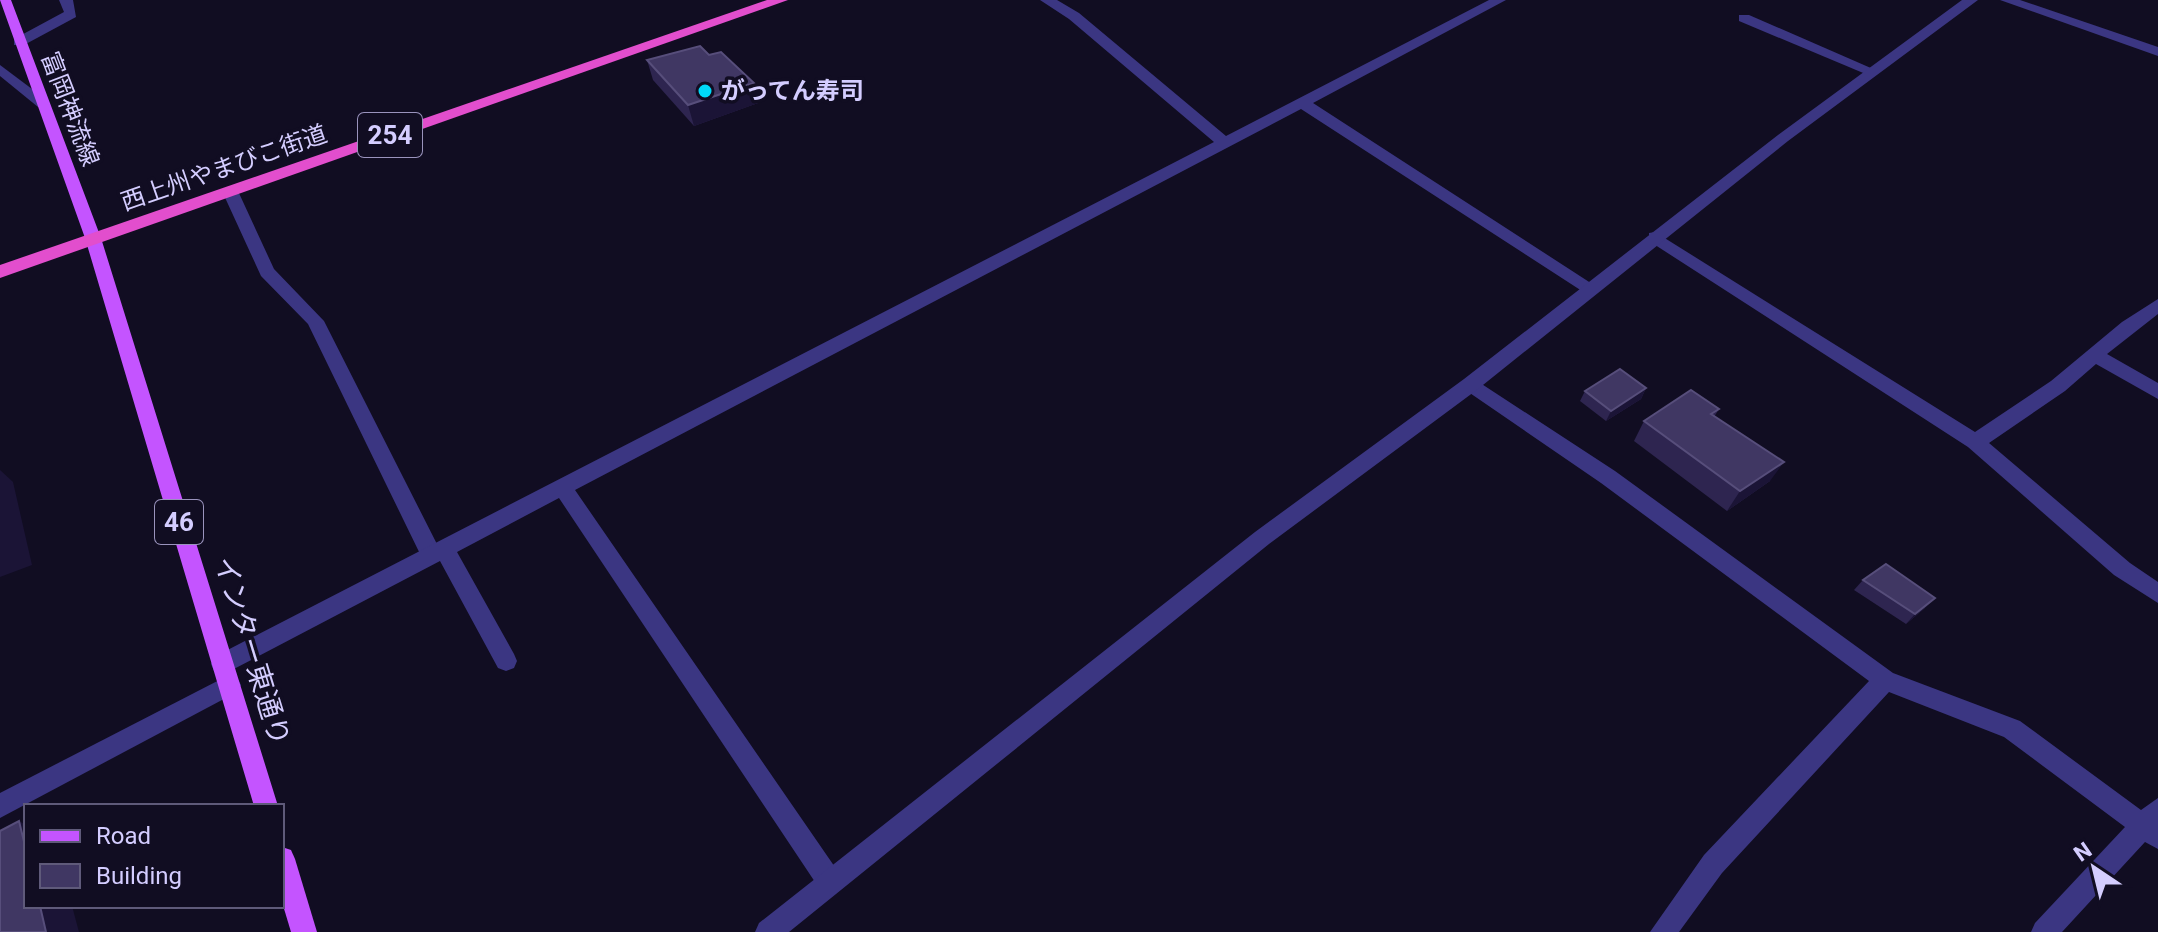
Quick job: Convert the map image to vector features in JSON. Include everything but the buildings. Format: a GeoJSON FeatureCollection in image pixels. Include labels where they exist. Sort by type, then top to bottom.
{"type":"FeatureCollection","features":[{"type":"Feature","properties":{"kind":"highway","name":"西上州やまびこ街道"},"geometry":{"type":"LineString","coordinates":[[0,272],[781,0]]}},
{"type":"Feature","properties":{"kind":"main road","name":"46"},"geometry":{"type":"LineString","coordinates":[[4,0],[19,42]]}},
{"type":"Feature","properties":{"kind":"main road","name":"富岡神流線"},"geometry":{"type":"LineString","coordinates":[[19,42],[93,238]]}},
{"type":"Feature","properties":{"kind":"main road","name":"インター東通り"},"geometry":{"type":"LineString","coordinates":[[93,238],[265,804]]}},
{"type":"Feature","properties":{"kind":"main road"},"geometry":{"type":"LineString","coordinates":[[284,866],[304,932]]}},
{"type":"Feature","properties":{"kind":"street"},"geometry":{"type":"LineString","coordinates":[[19,42],[71,14],[66,0]]}},
{"type":"Feature","properties":{"kind":"street"},"geometry":{"type":"LineString","coordinates":[[1047,0],[1074,16],[1224,142]]}},
{"type":"Feature","properties":{"kind":"street"},"geometry":{"type":"LineString","coordinates":[[0,806],[437,550],[1499,0]]}},
{"type":"Feature","properties":{"kind":"street"},"geometry":{"type":"LineString","coordinates":[[768,932],[1262,538],[1471,384],[1655,237],[1971,0]]}},
{"type":"Feature","properties":{"kind":"street"},"geometry":{"type":"LineString","coordinates":[[2007,0],[2158,52]]}},
{"type":"Feature","properties":{"kind":"street"},"geometry":{"type":"LineString","coordinates":[[1744,18],[1873,72]]}},
{"type":"Feature","properties":{"kind":"street"},"geometry":{"type":"LineString","coordinates":[[0,69],[43,104]]}},
{"type":"Feature","properties":{"kind":"street"},"geometry":{"type":"LineString","coordinates":[[1302,103],[1591,289]]}},
{"type":"Feature","properties":{"kind":"street"},"geometry":{"type":"LineString","coordinates":[[230,191],[267,272],[315,321],[437,550],[506,661]]}},
{"type":"Feature","properties":{"kind":"street"},"geometry":{"type":"LineString","coordinates":[[1655,237],[1975,442],[2122,569],[2158,594]]}},
{"type":"Feature","properties":{"kind":"street"},"geometry":{"type":"LineString","coordinates":[[1975,442],[2058,386],[2158,305]]}},
{"type":"Feature","properties":{"kind":"street"},"geometry":{"type":"LineString","coordinates":[[2095,355],[2158,392]]}},
{"type":"Feature","properties":{"kind":"street"},"geometry":{"type":"LineString","coordinates":[[1471,384],[1608,477],[1885,680],[2012,729],[2153,824],[2044,932]]}},
{"type":"Feature","properties":{"kind":"street"},"geometry":{"type":"LineString","coordinates":[[561,485],[830,882]]}},
{"type":"Feature","properties":{"kind":"street"},"geometry":{"type":"LineString","coordinates":[[1663,932],[1713,864],[1885,680]]}},
{"type":"Feature","properties":{"kind":"place","name":"がってん寿司"},"geometry":{"type":"Point","coordinates":[705,91]}}]}
